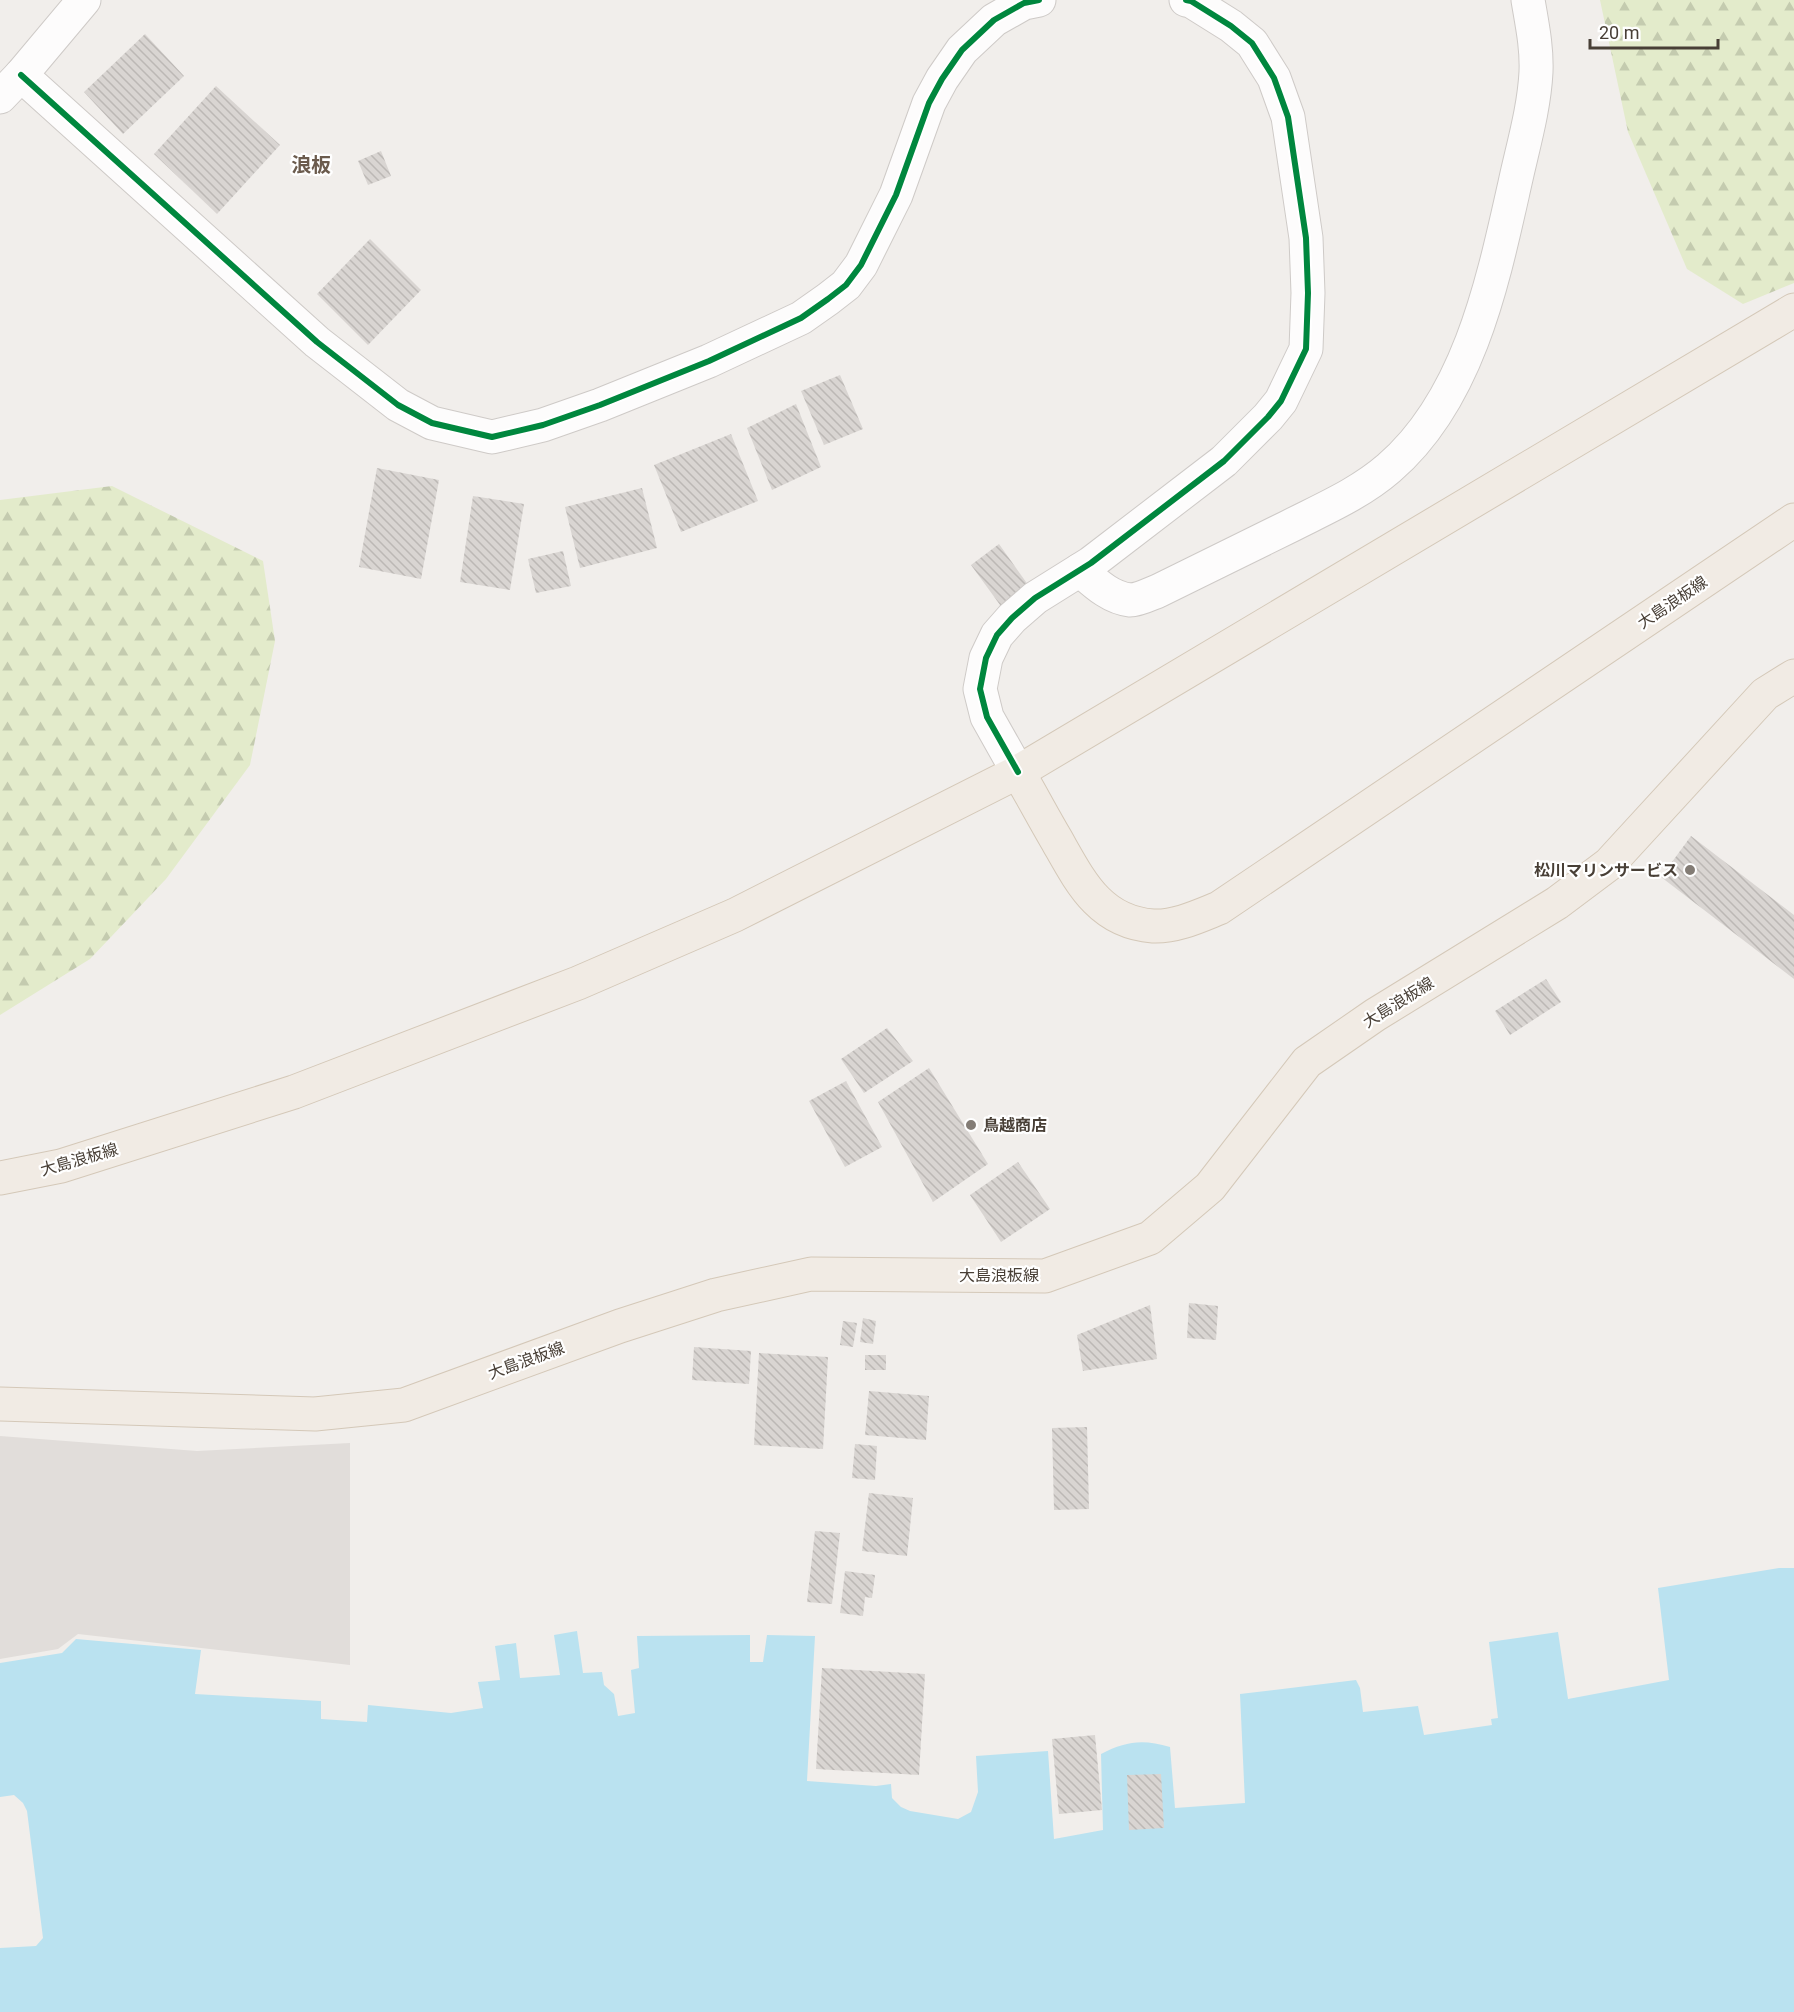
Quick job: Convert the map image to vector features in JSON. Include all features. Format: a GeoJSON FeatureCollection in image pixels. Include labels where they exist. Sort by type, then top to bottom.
{"type":"FeatureCollection","features":[{"type":"Feature","properties":{"kind":"main road","name":"大島浪板線"},"geometry":{"type":"LineString","coordinates":[[0,1179],[61,1166],[294,1092],[578,983],[735,915],[1018,772],[1794,310]]}},
{"type":"Feature","properties":{"kind":"main road","name":"大島浪板線"},"geometry":{"type":"LineString","coordinates":[[1018,772],[1084,888],[1105,908],[1127,922],[1155,926],[1187,921],[1229,902],[1794,520]]}},
{"type":"Feature","properties":{"kind":"main road","name":"大島浪板線"},"geometry":{"type":"LineString","coordinates":[[0,1404],[315,1414],[404,1404],[621,1326],[726,1292],[811,1274],[1046,1276],[1150,1238],[1210,1187],[1307,1062],[1375,1015],[1557,903],[1609,864],[1765,694],[1794,676]]}},
{"type":"Feature","properties":{"kind":"street"},"geometry":{"type":"LineString","coordinates":[[84,0],[10,86],[317,342],[398,405],[432,423],[492,437],[543,425],[666,378],[801,318],[846,285],[861,266],[896,195],[929,103],[942,79],[962,50],[994,20],[1024,3],[1039,0]]}},
{"type":"Feature","properties":{"kind":"street"},"geometry":{"type":"LineString","coordinates":[[1018,772],[987,717],[980,689],[986,658],[998,635],[1012,618],[1035,598],[1091,563],[1224,461],[1281,401],[1306,349],[1308,293],[1306,238],[1288,117],[1274,78],[1252,43],[1231,26],[1186,0]]}},
{"type":"Feature","properties":{"kind":"street"},"geometry":{"type":"LineString","coordinates":[[1080,570],[1106,592],[1129,600],[1140,598],[1358,492],[1405,453],[1427,425],[1459,373],[1471,347],[1494,273],[1533,105],[1536,71],[1535,40],[1528,0]]}},
{"type":"Feature","properties":{"kind":"green space"},"geometry":{"type":"Polygon","coordinates":[[[1600,0],[1794,0],[1794,283],[1743,304],[1687,269],[1628,132],[1600,0]]]}},
{"type":"Feature","properties":{"kind":"green space"},"geometry":{"type":"Polygon","coordinates":[[[112,486],[263,561],[275,641],[250,765],[166,879],[90,959],[0,1015],[0,500],[112,486]]]}},
{"type":"Feature","properties":{"kind":"shaded area"},"geometry":{"type":"Polygon","coordinates":[[[0,1436],[197,1451],[350,1443],[350,1665],[78,1634],[58,1649],[0,1659],[0,1436]]]}},
{"type":"Feature","properties":{"kind":"water"},"geometry":{"type":"Polygon","coordinates":[[[1779,1568],[1794,1568],[1794,2012],[0,2012],[0,1948],[36,1946],[43,1938],[27,1811],[23,1803],[14,1795],[0,1797],[0,1663],[62,1653],[76,1639],[201,1650],[195,1694],[321,1701],[321,1719],[367,1722],[368,1705],[451,1713],[483,1708],[478,1682],[500,1680],[495,1646],[516,1643],[520,1678],[560,1675],[554,1635],[577,1631],[583,1673],[602,1672],[604,1685],[614,1694],[618,1716],[635,1713],[631,1670],[639,1668],[637,1636],[750,1635],[750,1662],[763,1662],[767,1635],[815,1636],[807,1781],[876,1786],[891,1784],[892,1798],[901,1807],[910,1811],[958,1819],[971,1812],[978,1792],[976,1756],[1048,1751],[1054,1839],[1103,1830],[1101,1754],[1127,1744],[1143,1742],[1170,1747],[1175,1808],[1245,1803],[1240,1694],[1356,1680],[1360,1688],[1363,1712],[1418,1706],[1424,1735],[1492,1725],[1491,1719],[1498,1718],[1489,1642],[1558,1632],[1568,1699],[1669,1680],[1658,1588],[1779,1568]]]}},
{"type":"Feature","properties":{"kind":"building"},"geometry":{"type":"Polygon","coordinates":[[[145,34],[184,76],[123,134],[84,92],[145,34]]]}},
{"type":"Feature","properties":{"kind":"building"},"geometry":{"type":"Polygon","coordinates":[[[216,86],[280,145],[217,214],[154,154],[216,86]]]}},
{"type":"Feature","properties":{"kind":"building"},"geometry":{"type":"Polygon","coordinates":[[[381,151],[391,176],[368,185],[358,161],[381,151]]]}},
{"type":"Feature","properties":{"kind":"building"},"geometry":{"type":"Polygon","coordinates":[[[370,239],[421,290],[368,345],[317,294],[370,239]]]}},
{"type":"Feature","properties":{"kind":"building"},"geometry":{"type":"Polygon","coordinates":[[[840,375],[863,429],[824,445],[801,391],[840,375]]]}},
{"type":"Feature","properties":{"kind":"building"},"geometry":{"type":"Polygon","coordinates":[[[796,404],[821,467],[772,490],[747,428],[796,404]]]}},
{"type":"Feature","properties":{"kind":"building"},"geometry":{"type":"Polygon","coordinates":[[[731,434],[758,501],[681,532],[654,465],[731,434]]]}},
{"type":"Feature","properties":{"kind":"building"},"geometry":{"type":"Polygon","coordinates":[[[377,468],[439,480],[421,579],[359,567],[377,468]]]}},
{"type":"Feature","properties":{"kind":"building"},"geometry":{"type":"Polygon","coordinates":[[[642,488],[657,548],[580,568],[565,507],[642,488]]]}},
{"type":"Feature","properties":{"kind":"building"},"geometry":{"type":"Polygon","coordinates":[[[473,496],[524,504],[510,590],[460,582],[473,496]]]}},
{"type":"Feature","properties":{"kind":"building"},"geometry":{"type":"Polygon","coordinates":[[[999,544],[1031,589],[1003,609],[971,565],[999,544]]]}},
{"type":"Feature","properties":{"kind":"building"},"geometry":{"type":"Polygon","coordinates":[[[563,551],[571,586],[536,593],[528,559],[563,551]]]}},
{"type":"Feature","properties":{"kind":"building"},"geometry":{"type":"Polygon","coordinates":[[[1691,836],[1794,915],[1794,979],[1661,877],[1691,836]]]}},
{"type":"Feature","properties":{"kind":"building"},"geometry":{"type":"Polygon","coordinates":[[[1546,979],[1561,1002],[1510,1035],[1495,1011],[1546,979]]]}},
{"type":"Feature","properties":{"kind":"building"},"geometry":{"type":"Polygon","coordinates":[[[887,1028],[913,1061],[864,1093],[841,1059],[887,1028]]]}},
{"type":"Feature","properties":{"kind":"building"},"geometry":{"type":"Polygon","coordinates":[[[929,1068],[988,1164],[933,1202],[878,1102],[929,1068]]]}},
{"type":"Feature","properties":{"kind":"building"},"geometry":{"type":"Polygon","coordinates":[[[846,1081],[882,1147],[845,1167],[809,1101],[846,1081]]]}},
{"type":"Feature","properties":{"kind":"building"},"geometry":{"type":"Polygon","coordinates":[[[1018,1162],[1050,1209],[1001,1242],[970,1195],[1018,1162]]]}},
{"type":"Feature","properties":{"kind":"building"},"geometry":{"type":"Polygon","coordinates":[[[1189,1303],[1218,1306],[1216,1340],[1187,1338],[1189,1303]]]}},
{"type":"Feature","properties":{"kind":"building"},"geometry":{"type":"Polygon","coordinates":[[[1150,1305],[1157,1359],[1083,1371],[1077,1335],[1150,1305]]]}},
{"type":"Feature","properties":{"kind":"building"},"geometry":{"type":"Polygon","coordinates":[[[863,1318],[876,1321],[873,1344],[860,1342],[863,1318]]]}},
{"type":"Feature","properties":{"kind":"building"},"geometry":{"type":"Polygon","coordinates":[[[843,1321],[857,1323],[853,1347],[840,1345],[843,1321]]]}},
{"type":"Feature","properties":{"kind":"building"},"geometry":{"type":"Polygon","coordinates":[[[694,1347],[751,1351],[749,1384],[692,1380],[694,1347]]]}},
{"type":"Feature","properties":{"kind":"building"},"geometry":{"type":"Polygon","coordinates":[[[759,1353],[828,1357],[823,1449],[754,1445],[759,1353]]]}},
{"type":"Feature","properties":{"kind":"building"},"geometry":{"type":"Polygon","coordinates":[[[865,1355],[886,1355],[886,1370],[865,1370],[865,1355]]]}},
{"type":"Feature","properties":{"kind":"building"},"geometry":{"type":"Polygon","coordinates":[[[869,1391],[929,1396],[926,1440],[865,1435],[869,1391]]]}},
{"type":"Feature","properties":{"kind":"building"},"geometry":{"type":"Polygon","coordinates":[[[1087,1427],[1089,1509],[1054,1510],[1052,1428],[1087,1427]]]}},
{"type":"Feature","properties":{"kind":"building"},"geometry":{"type":"Polygon","coordinates":[[[855,1444],[877,1446],[875,1480],[852,1478],[855,1444]]]}},
{"type":"Feature","properties":{"kind":"building"},"geometry":{"type":"Polygon","coordinates":[[[869,1493],[913,1498],[907,1556],[862,1551],[869,1493]]]}},
{"type":"Feature","properties":{"kind":"building"},"geometry":{"type":"Polygon","coordinates":[[[815,1531],[840,1533],[832,1604],[807,1602],[815,1531]]]}},
{"type":"Feature","properties":{"kind":"building"},"geometry":{"type":"Polygon","coordinates":[[[845,1571],[875,1575],[872,1598],[865,1597],[863,1616],[840,1613],[845,1571]]]}},
{"type":"Feature","properties":{"kind":"building"},"geometry":{"type":"Polygon","coordinates":[[[822,1668],[925,1674],[919,1775],[816,1769],[822,1668]]]}},
{"type":"Feature","properties":{"kind":"building"},"geometry":{"type":"Polygon","coordinates":[[[1095,1735],[1102,1810],[1059,1814],[1052,1739],[1095,1735]]]}},
{"type":"Feature","properties":{"kind":"building"},"geometry":{"type":"Polygon","coordinates":[[[1161,1774],[1164,1828],[1129,1830],[1127,1775],[1161,1774]]]}},
{"type":"Feature","properties":{"kind":"cycle path"},"geometry":{"type":"LineString","coordinates":[[21,75],[317,342],[398,405],[432,423],[492,437],[543,425],[600,405],[709,361],[801,318],[846,285],[861,265],[896,195],[929,103],[942,79],[962,50],[994,20],[1024,3],[1039,0]]}},
{"type":"Feature","properties":{"kind":"cycle path"},"geometry":{"type":"LineString","coordinates":[[1018,772],[987,717],[980,689],[986,658],[997,635],[1035,598],[1091,563],[1224,461],[1281,401],[1306,349],[1308,293],[1306,238],[1288,117],[1274,78],[1252,43],[1231,26],[1186,0]]}},
{"type":"Feature","properties":{"kind":"place","name":"松川マリンサービス"},"geometry":{"type":"Point","coordinates":[1690,870]}},
{"type":"Feature","properties":{"kind":"place","name":"鳥越商店"},"geometry":{"type":"Point","coordinates":[971,1125]}},
{"type":"Feature","properties":{"kind":"district","name":"浪板"},"geometry":{"type":"Point","coordinates":[311,165]}}]}
